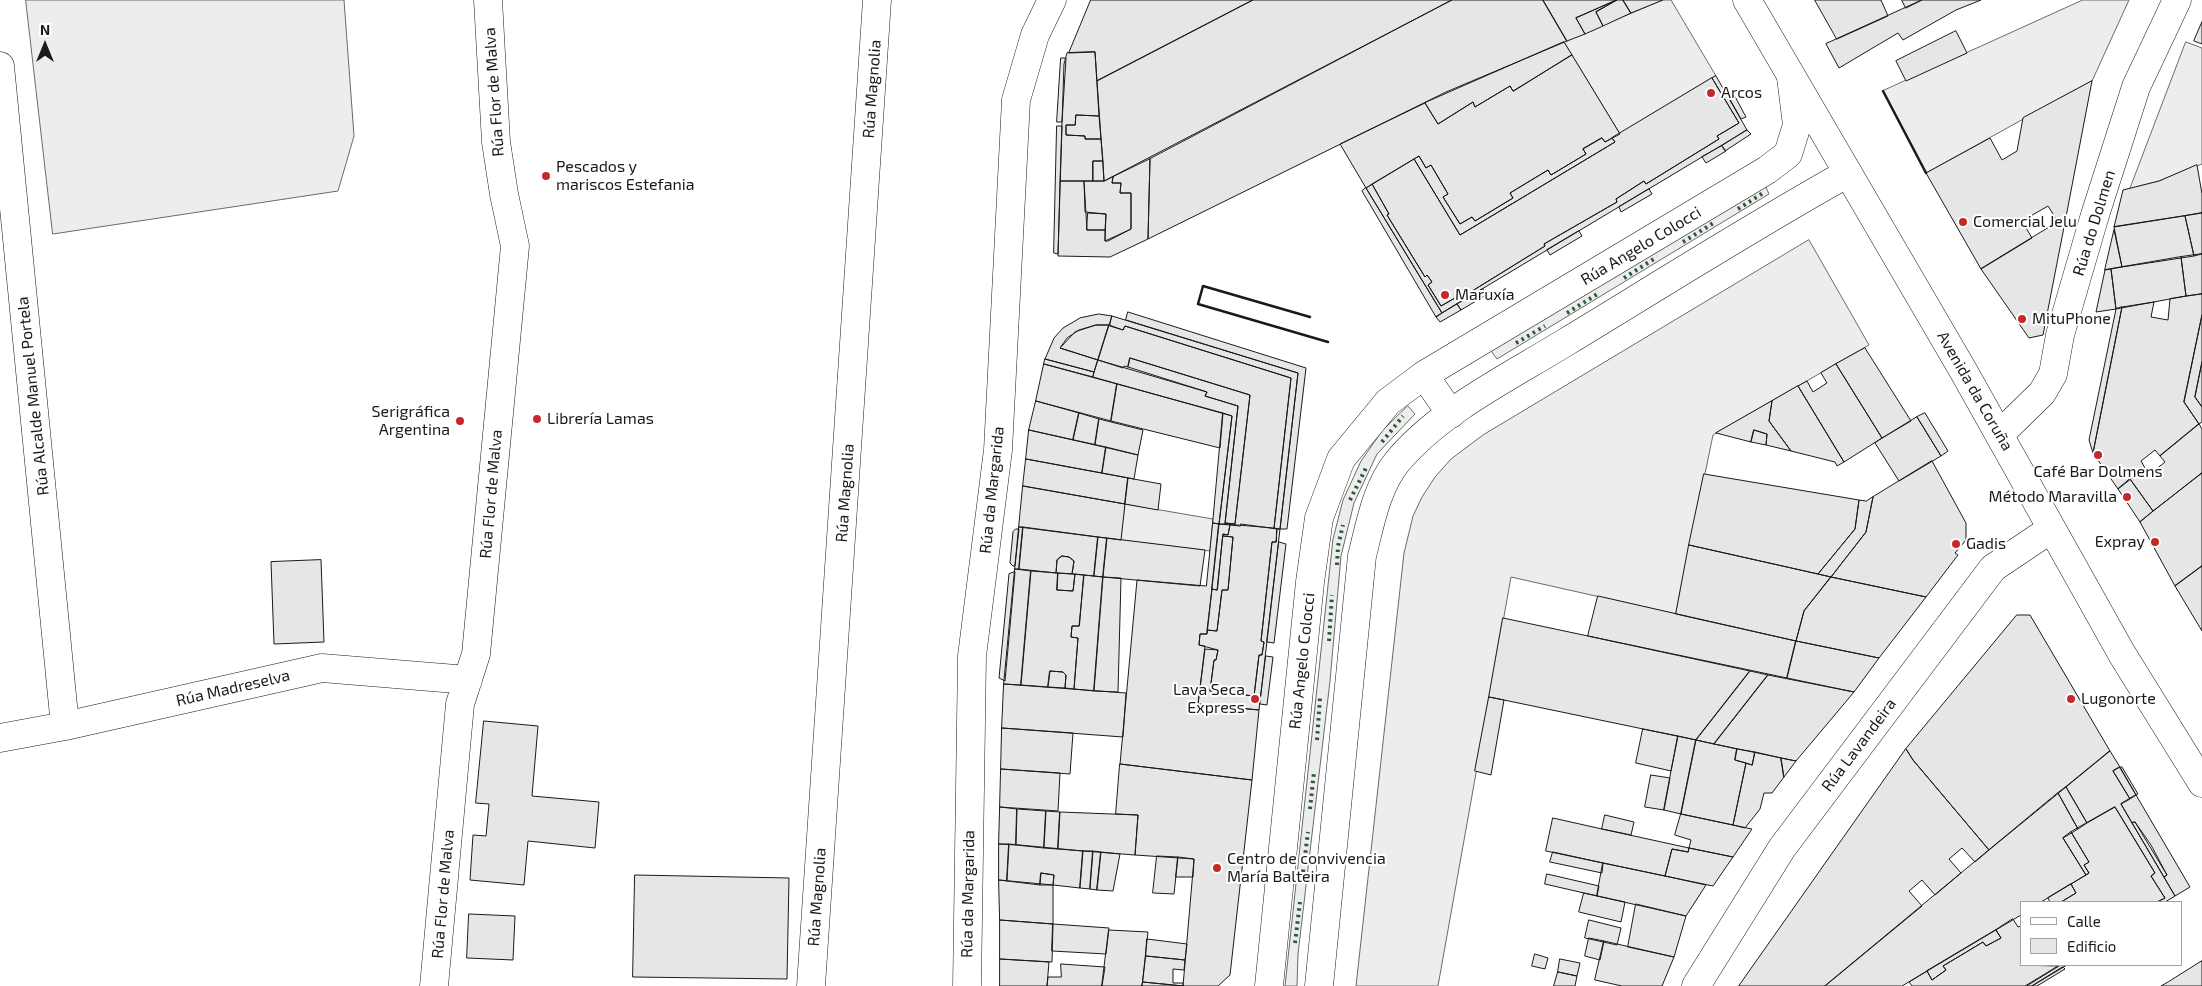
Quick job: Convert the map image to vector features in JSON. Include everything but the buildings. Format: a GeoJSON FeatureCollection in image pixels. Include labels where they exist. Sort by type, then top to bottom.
{"type":"FeatureCollection","features":[{"type":"Feature","properties":{"kind":"street","name":"Rúa Flor de Malva"},"geometry":{"type":"LineString","coordinates":[[434,986],[460,704],[476,654],[515,246],[496,142],[488,0]]}},
{"type":"Feature","properties":{"kind":"street","name":"Rúa Magnolia"},"geometry":{"type":"LineString","coordinates":[[811,986],[877,0]]}},
{"type":"Feature","properties":{"kind":"street","name":"Rúa da Margarida"},"geometry":{"type":"LineString","coordinates":[[967,986],[972,656],[998,450],[1016,100],[1035,35],[1052,0]]}},
{"type":"Feature","properties":{"kind":"street","name":"Avenida da Coruña"},"geometry":{"type":"LineString","coordinates":[[1747,0],[2000,434],[2122,654],[2202,783]]}},
{"type":"Feature","properties":{"kind":"street","name":"Rúa do Dolmen"},"geometry":{"type":"LineString","coordinates":[[2000,434],[2042,393],[2054,374],[2060,335],[2093,222],[2136,87],[2177,0]]}},
{"type":"Feature","properties":{"kind":"street","name":"Rúa Alcalde Manuel Portela"},"geometry":{"type":"LineString","coordinates":[[0,66],[65,726]]}},
{"type":"Feature","properties":{"kind":"street","name":"Rúa Angelo Colocci"},"geometry":{"type":"LineString","coordinates":[[1269,986],[1309,591],[1319,518],[1341,460],[1388,402],[1424,375],[1767,170],[1788,154],[1797,125],[1791,77]]}},
{"type":"Feature","properties":{"kind":"street"},"geometry":{"type":"LineString","coordinates":[[1319,986],[1362,556],[1377,500],[1397,463],[1428,431],[1450,414],[1791,205],[1848,173]]}},
{"type":"Feature","properties":{"kind":"street"},"geometry":{"type":"LineString","coordinates":[[1424,375],[1450,414]]}},
{"type":"Feature","properties":{"kind":"street","name":"Rúa Lavandeira"},"geometry":{"type":"LineString","coordinates":[[1696,986],[1782,848],[1993,568],[2051,529]]}},
{"type":"Feature","properties":{"kind":"street","name":"Rúa Madreselva"},"geometry":{"type":"LineString","coordinates":[[0,738],[65,726],[322,668],[468,680]]}},
{"type":"Feature","properties":{"kind":"shaded area"},"geometry":{"type":"Polygon","coordinates":[[[26,0],[344,0],[354,136],[338,191],[53,234],[26,0]]]}},
{"type":"Feature","properties":{"kind":"shaded area"},"geometry":{"type":"Polygon","coordinates":[[[1663,0],[1671,0],[1716,76],[1620,134],[1564,42],[1663,0]]]}},
{"type":"Feature","properties":{"kind":"shaded area"},"geometry":{"type":"Polygon","coordinates":[[[2083,0],[2129,0],[2092,81],[1926,173],[1883,91],[2083,0]]]}},
{"type":"Feature","properties":{"kind":"shaded area"},"geometry":{"type":"Polygon","coordinates":[[[2186,42],[2202,48],[2202,164],[2159,181],[2130,189],[2186,42]]]}},
{"type":"Feature","properties":{"kind":"shaded area"},"geometry":{"type":"Polygon","coordinates":[[[1765,185],[1769,194],[1497,359],[1491,351],[1765,185]]]}},
{"type":"Feature","properties":{"kind":"shaded area"},"geometry":{"type":"Polygon","coordinates":[[[1809,240],[1869,345],[1713,435],[1676,614],[1511,577],[1438,986],[1356,986],[1404,553],[1413,516],[1422,497],[1435,477],[1451,459],[1483,435],[1809,240]]]}},
{"type":"Feature","properties":{"kind":"shaded area"},"geometry":{"type":"Polygon","coordinates":[[[1408,406],[1415,414],[1377,454],[1354,503],[1341,556],[1330,681],[1298,954],[1297,986],[1285,986],[1333,539],[1343,500],[1361,461],[1382,431],[1408,406]]]}},
{"type":"Feature","properties":{"kind":"shaded area"},"geometry":{"type":"Polygon","coordinates":[[[1125,504],[1213,519],[1210,551],[1121,540],[1125,504]]]}},
{"type":"Feature","properties":{"kind":"hedge"},"geometry":{"type":"LineString","coordinates":[[1738,209],[1763,193]]}},
{"type":"Feature","properties":{"kind":"hedge"},"geometry":{"type":"LineString","coordinates":[[1683,242],[1715,222]]}},
{"type":"Feature","properties":{"kind":"hedge"},"geometry":{"type":"LineString","coordinates":[[1624,278],[1657,257]]}},
{"type":"Feature","properties":{"kind":"hedge"},"geometry":{"type":"LineString","coordinates":[[1567,313],[1599,293]]}},
{"type":"Feature","properties":{"kind":"hedge"},"geometry":{"type":"LineString","coordinates":[[1516,343],[1545,326]]}},
{"type":"Feature","properties":{"kind":"hedge"},"geometry":{"type":"LineString","coordinates":[[1382,442],[1403,416]]}},
{"type":"Feature","properties":{"kind":"hedge"},"geometry":{"type":"LineString","coordinates":[[1350,500],[1366,468]]}},
{"type":"Feature","properties":{"kind":"hedge"},"geometry":{"type":"LineString","coordinates":[[1337,565],[1338,546],[1343,525]]}},
{"type":"Feature","properties":{"kind":"hedge"},"geometry":{"type":"LineString","coordinates":[[1329,641],[1332,595]]}},
{"type":"Feature","properties":{"kind":"hedge"},"geometry":{"type":"LineString","coordinates":[[1317,740],[1320,698]]}},
{"type":"Feature","properties":{"kind":"hedge"},"geometry":{"type":"LineString","coordinates":[[1310,809],[1314,772]]}},
{"type":"Feature","properties":{"kind":"hedge"},"geometry":{"type":"LineString","coordinates":[[1303,872],[1308,832]]}},
{"type":"Feature","properties":{"kind":"hedge"},"geometry":{"type":"LineString","coordinates":[[1295,943],[1300,902]]}},
{"type":"Feature","properties":{"kind":"wall"},"geometry":{"type":"LineString","coordinates":[[1883,91],[1926,173]]}},
{"type":"Feature","properties":{"kind":"wall"},"geometry":{"type":"LineString","coordinates":[[1310,317],[1203,286],[1198,304],[1328,342]]}},
{"type":"Feature","properties":{"kind":"place","name":"Arcos"},"geometry":{"type":"Point","coordinates":[1711,93]}},
{"type":"Feature","properties":{"kind":"place","name":"Pescados y mariscos Estefania"},"geometry":{"type":"Point","coordinates":[546,176]}},
{"type":"Feature","properties":{"kind":"place","name":"Comercial Jelu"},"geometry":{"type":"Point","coordinates":[1963,222]}},
{"type":"Feature","properties":{"kind":"place","name":"Maruxía"},"geometry":{"type":"Point","coordinates":[1445,295]}},
{"type":"Feature","properties":{"kind":"place","name":"MituPhone"},"geometry":{"type":"Point","coordinates":[2022,319]}},
{"type":"Feature","properties":{"kind":"place","name":"Librería Lamas"},"geometry":{"type":"Point","coordinates":[537,419]}},
{"type":"Feature","properties":{"kind":"place","name":"Serigráfica Argentina"},"geometry":{"type":"Point","coordinates":[460,421]}},
{"type":"Feature","properties":{"kind":"place","name":"Café Bar Dolmens"},"geometry":{"type":"Point","coordinates":[2098,455]}},
{"type":"Feature","properties":{"kind":"place","name":"Método Maravilla"},"geometry":{"type":"Point","coordinates":[2127,497]}},
{"type":"Feature","properties":{"kind":"place","name":"Expray"},"geometry":{"type":"Point","coordinates":[2155,542]}},
{"type":"Feature","properties":{"kind":"place","name":"Gadis"},"geometry":{"type":"Point","coordinates":[1956,544]}},
{"type":"Feature","properties":{"kind":"place","name":"Lava Seca Express"},"geometry":{"type":"Point","coordinates":[1255,699]}},
{"type":"Feature","properties":{"kind":"place","name":"Lugonorte"},"geometry":{"type":"Point","coordinates":[2071,699]}},
{"type":"Feature","properties":{"kind":"place","name":"Centro de convivencia María Balteira"},"geometry":{"type":"Point","coordinates":[1217,868]}}]}
